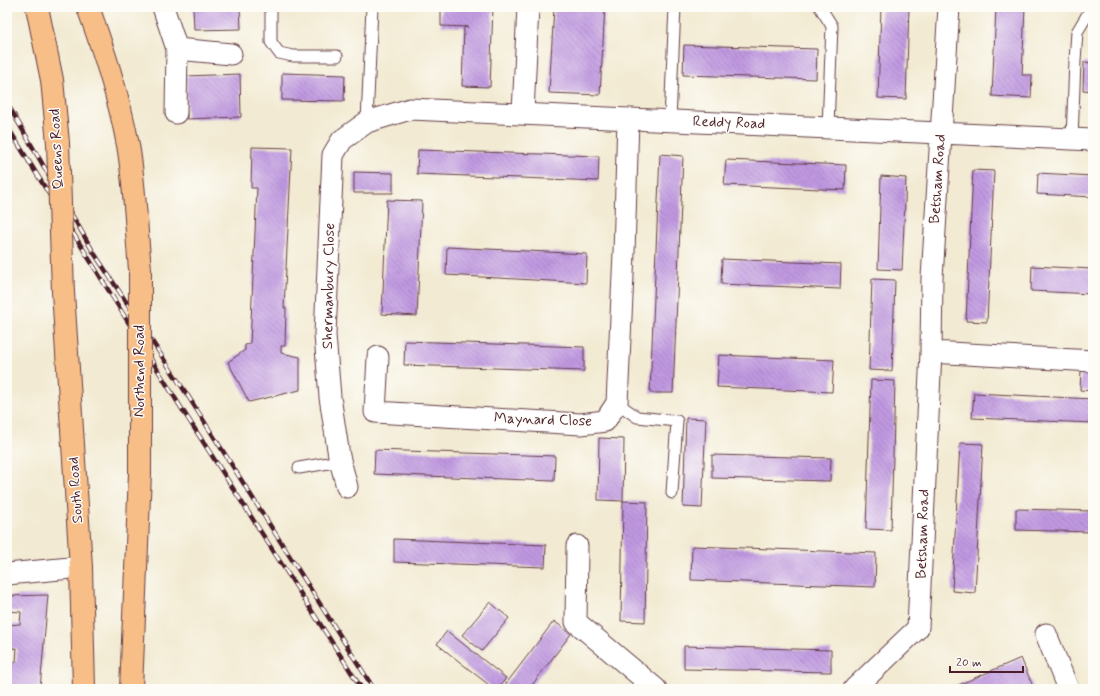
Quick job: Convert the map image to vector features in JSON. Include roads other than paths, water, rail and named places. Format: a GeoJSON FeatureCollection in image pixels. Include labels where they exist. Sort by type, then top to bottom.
{"type":"FeatureCollection","features":[{"type":"Feature","properties":{"kind":"main road","name":"Queens Road"},"geometry":{"type":"LineString","coordinates":[[37,7],[52,80],[58,143],[63,292]]}},
{"type":"Feature","properties":{"kind":"main road","name":"Northend Road"},"geometry":{"type":"LineString","coordinates":[[88,7],[105,55],[128,146],[134,194],[140,269],[140,473],[132,689]]}},
{"type":"Feature","properties":{"kind":"main road","name":"South Road"},"geometry":{"type":"LineString","coordinates":[[63,292],[81,566],[84,689]]}},
{"type":"Feature","properties":{"kind":"street"},"geometry":{"type":"LineString","coordinates":[[163,7],[177,49],[176,113]]}},
{"type":"Feature","properties":{"kind":"street"},"geometry":{"type":"LineString","coordinates":[[523,113],[528,7]]}},
{"type":"Feature","properties":{"kind":"street","name":"Betsham Road"},"geometry":{"type":"LineString","coordinates":[[854,689],[918,628],[931,352],[932,278],[948,7]]}},
{"type":"Feature","properties":{"kind":"street"},"geometry":{"type":"LineString","coordinates":[[177,49],[231,54]]}},
{"type":"Feature","properties":{"kind":"street","name":"Reddy Road"},"geometry":{"type":"LineString","coordinates":[[367,122],[410,109],[1093,140]]}},
{"type":"Feature","properties":{"kind":"street"},"geometry":{"type":"LineString","coordinates":[[617,403],[628,119]]}},
{"type":"Feature","properties":{"kind":"street","name":"Shermanbury Close"},"geometry":{"type":"LineString","coordinates":[[347,487],[340,461],[330,397],[325,335],[333,155],[342,140],[367,122]]}},
{"type":"Feature","properties":{"kind":"street"},"geometry":{"type":"LineString","coordinates":[[931,352],[1093,361]]}},
{"type":"Feature","properties":{"kind":"street","name":"Maynard Close"},"geometry":{"type":"LineString","coordinates":[[378,357],[375,412],[581,424],[605,421],[617,403]]}},
{"type":"Feature","properties":{"kind":"street"},"geometry":{"type":"LineString","coordinates":[[577,546],[576,622],[656,689]]}},
{"type":"Feature","properties":{"kind":"street"},"geometry":{"type":"LineString","coordinates":[[7,574],[81,566]]}},
{"type":"Feature","properties":{"kind":"street"},"geometry":{"type":"LineString","coordinates":[[1046,634],[1068,689]]}},
{"type":"Feature","properties":{"kind":"lane"},"geometry":{"type":"LineString","coordinates":[[271,7],[271,42],[279,53],[293,56],[338,56]]}},
{"type":"Feature","properties":{"kind":"lane"},"geometry":{"type":"LineString","coordinates":[[367,122],[372,7]]}},
{"type":"Feature","properties":{"kind":"lane"},"geometry":{"type":"LineString","coordinates":[[670,120],[675,7]]}},
{"type":"Feature","properties":{"kind":"lane"},"geometry":{"type":"LineString","coordinates":[[820,7],[832,26],[828,127]]}},
{"type":"Feature","properties":{"kind":"lane"},"geometry":{"type":"LineString","coordinates":[[1072,139],[1077,32],[1089,12],[1093,9]]}},
{"type":"Feature","properties":{"kind":"lane"},"geometry":{"type":"LineString","coordinates":[[617,403],[637,417],[677,421],[672,493]]}},
{"type":"Feature","properties":{"kind":"lane"},"geometry":{"type":"LineString","coordinates":[[298,468],[340,461]]}},
{"type":"Feature","properties":{"kind":"railway"},"geometry":{"type":"LineString","coordinates":[[7,103],[94,253],[188,396],[374,689]]}},
{"type":"Feature","properties":{"kind":"railway"},"geometry":{"type":"LineString","coordinates":[[7,126],[180,406],[362,689]]}}]}
